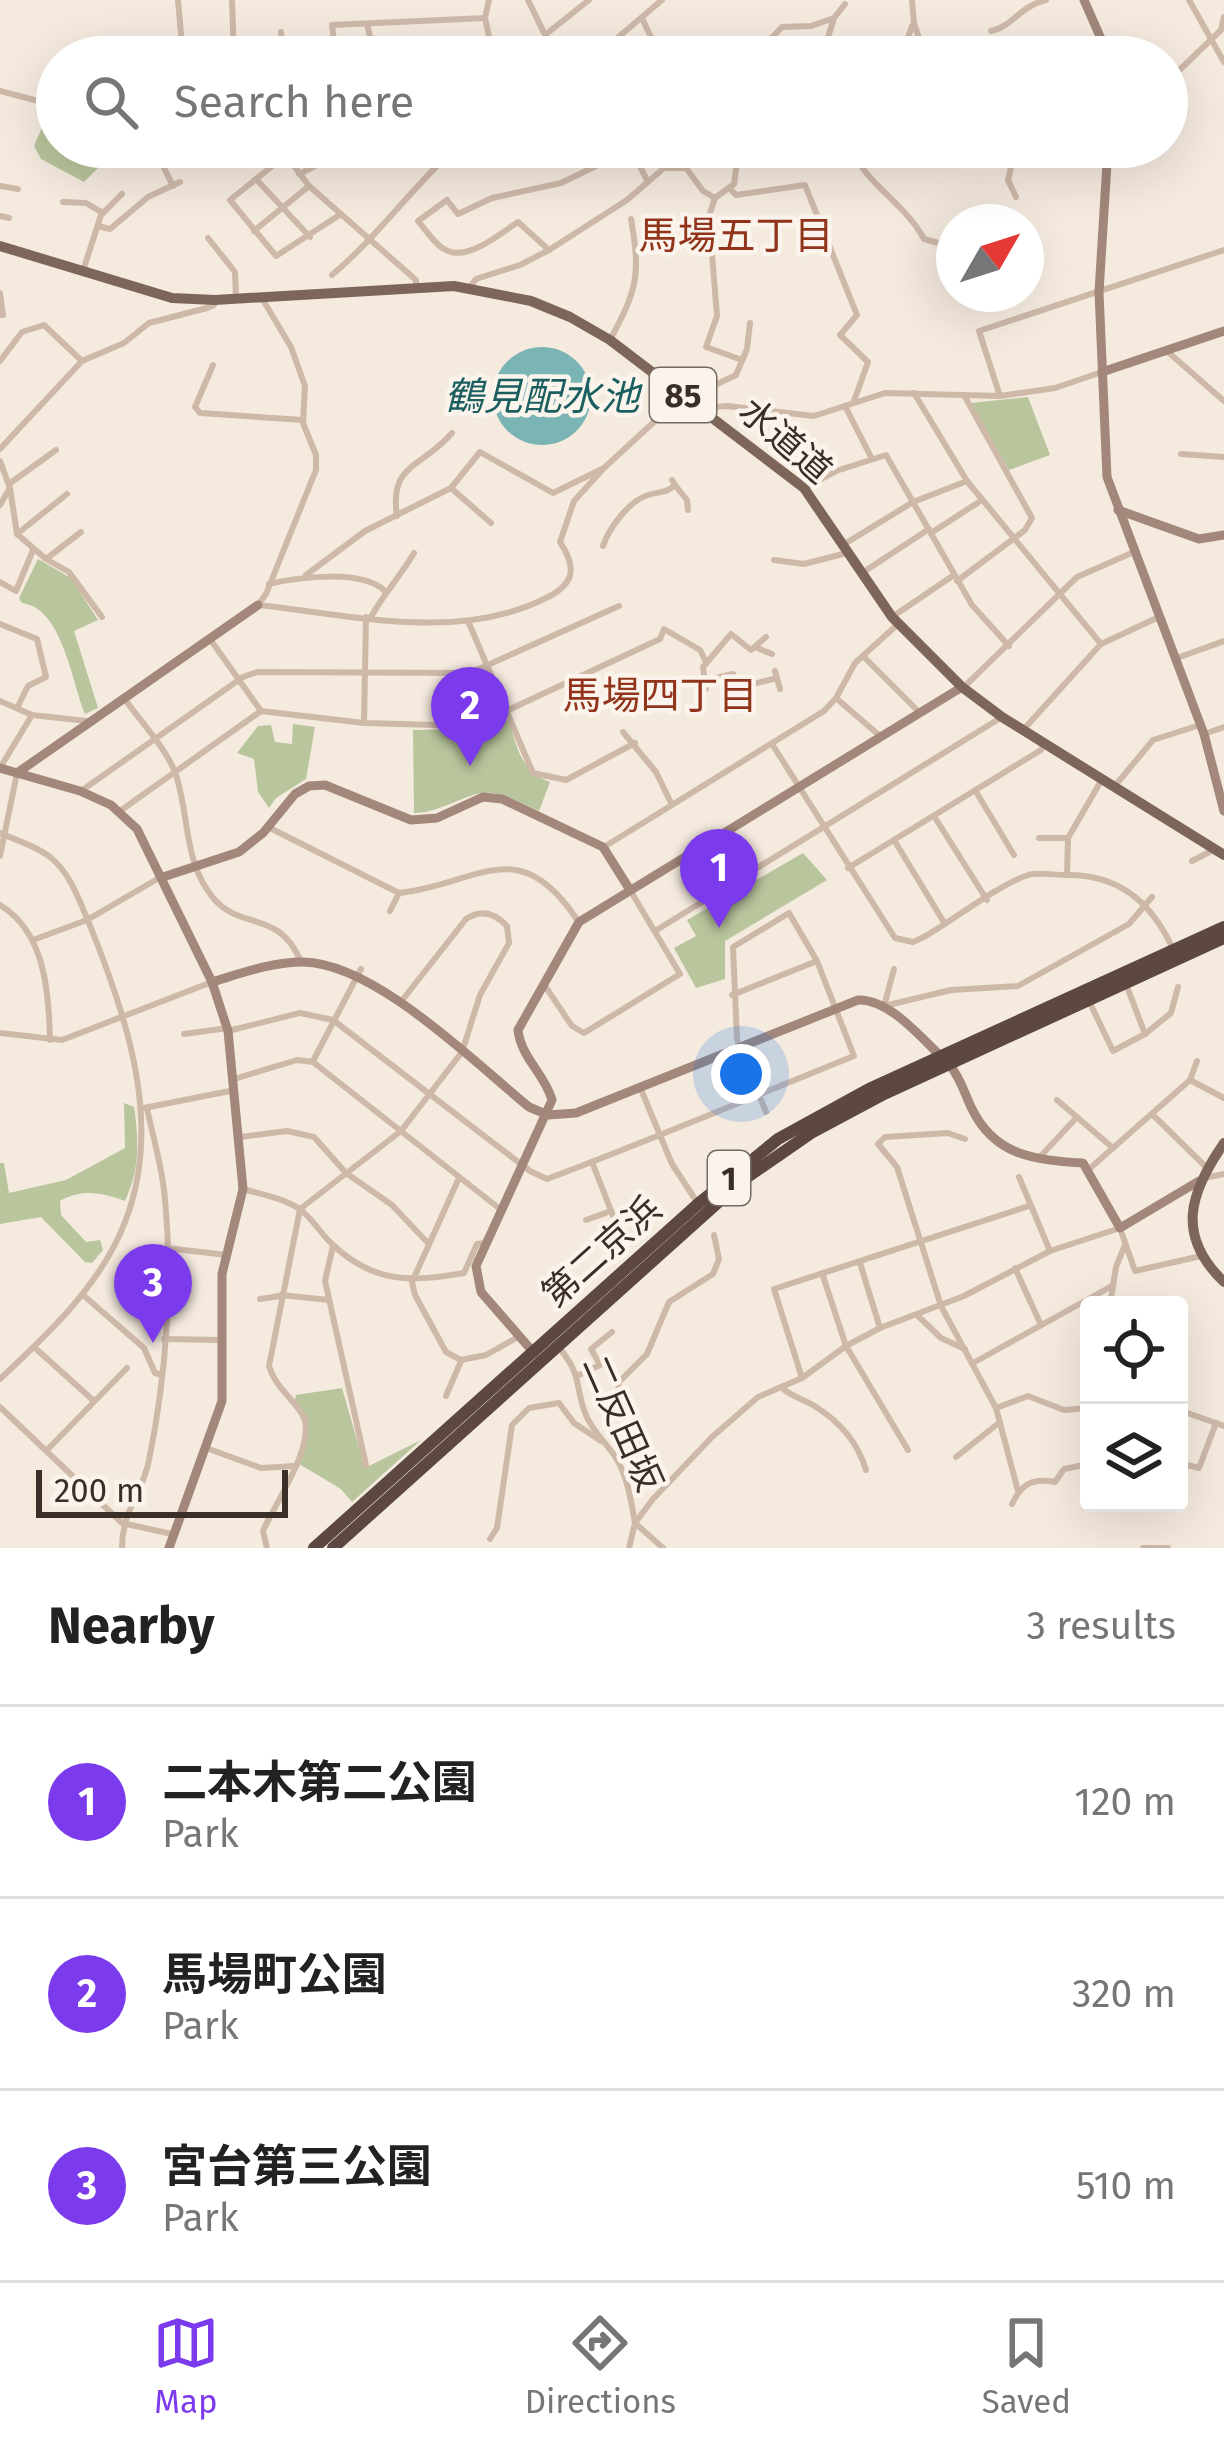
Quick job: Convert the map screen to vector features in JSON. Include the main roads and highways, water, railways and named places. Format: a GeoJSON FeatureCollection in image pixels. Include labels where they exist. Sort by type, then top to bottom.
{"type":"FeatureCollection","features":[{"type":"Feature","properties":{"kind":"highway","name":"第二京浜"},"geometry":{"type":"LineString","coordinates":[[333,1548],[698,1204],[793,1130],[1224,927]]}},
{"type":"Feature","properties":{"kind":"highway","name":"第二京浜"},"geometry":{"type":"LineString","coordinates":[[314,1548],[538,1357],[558,1346],[743,1180],[783,1150],[945,1060],[1224,938]]}},
{"type":"Feature","properties":{"kind":"main road","name":"水道道"},"geometry":{"type":"LineString","coordinates":[[0,246],[172,298],[469,287],[531,301],[610,340],[804,488],[895,620],[962,687],[1219,853]]}},
{"type":"Feature","properties":{"kind":"main road"},"geometry":{"type":"LineString","coordinates":[[1224,1143],[1199,1180],[1193,1212],[1196,1242],[1224,1282]]}},
{"type":"Feature","properties":{"kind":"water","name":"鶴見配水池"},"geometry":{"type":"Polygon","coordinates":[[[542,347],[561,350],[577,361],[588,377],[588,415],[577,431],[561,442],[542,445],[523,442],[507,431],[496,415],[493,396],[496,377],[507,361],[523,350],[542,347]]]}},
{"type":"Feature","properties":{"kind":"place","name":"馬場町公園"},"geometry":{"type":"Point","coordinates":[470,766]}},
{"type":"Feature","properties":{"kind":"place","name":"二本木第二公園"},"geometry":{"type":"Point","coordinates":[719,928]}},
{"type":"Feature","properties":{"kind":"place","name":"宮台第三公園"},"geometry":{"type":"Point","coordinates":[153,1343]}},
{"type":"Feature","properties":{"kind":"district","name":"馬場五丁目"},"geometry":{"type":"Point","coordinates":[736,235]}},
{"type":"Feature","properties":{"kind":"district","name":"馬場四丁目"},"geometry":{"type":"Point","coordinates":[660,695]}}]}
